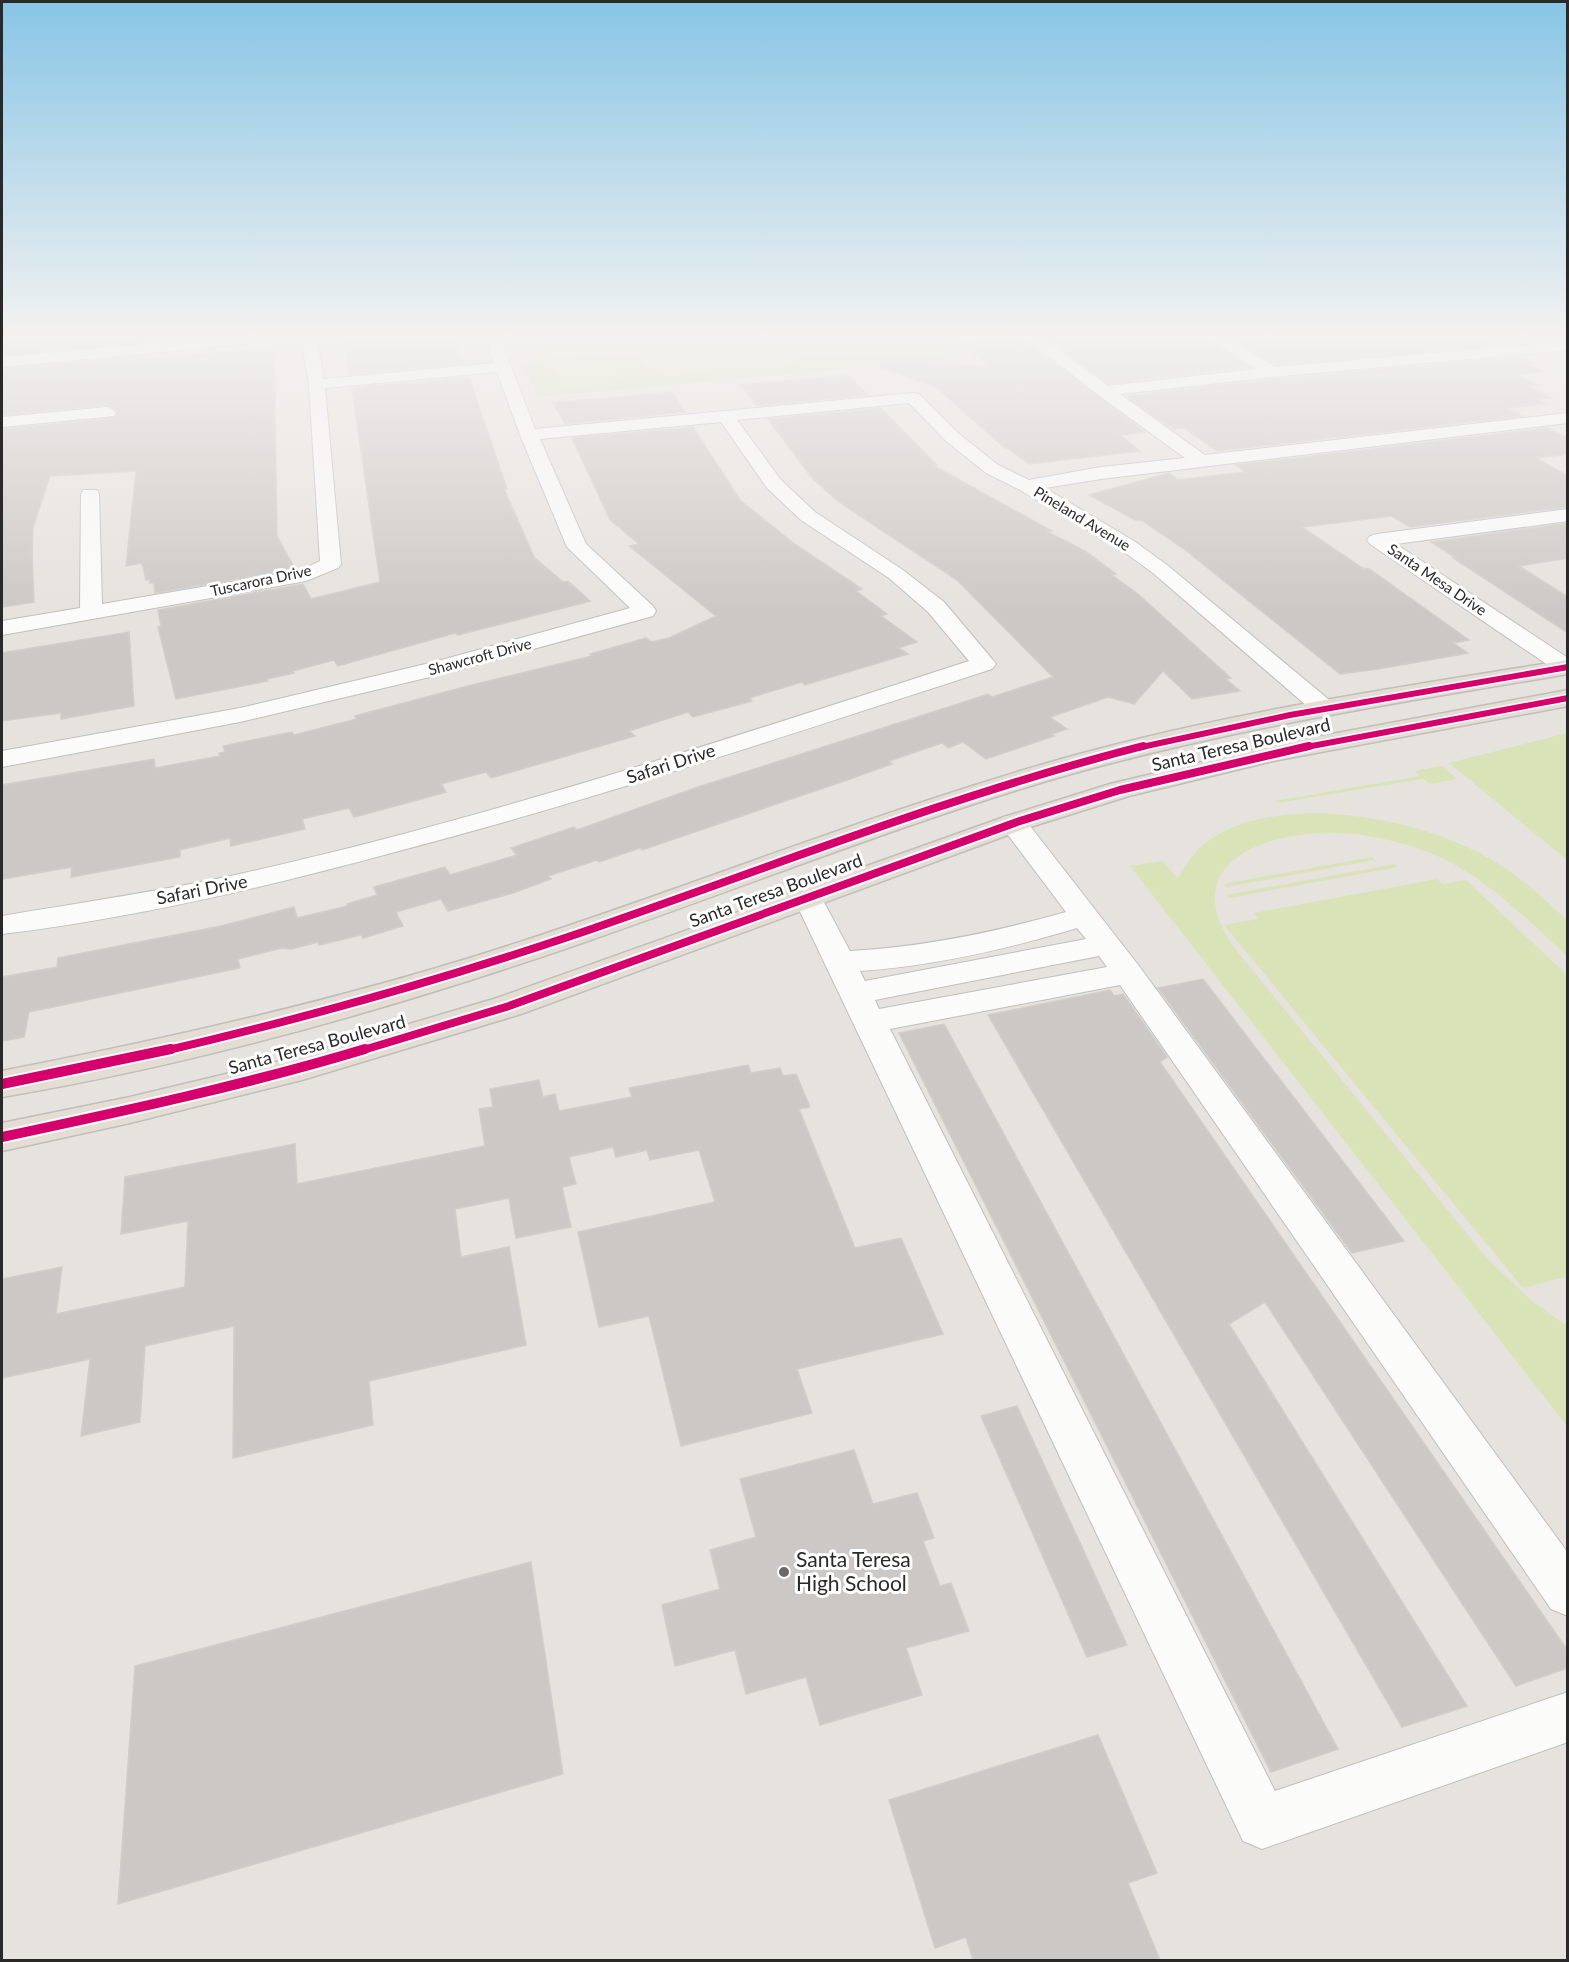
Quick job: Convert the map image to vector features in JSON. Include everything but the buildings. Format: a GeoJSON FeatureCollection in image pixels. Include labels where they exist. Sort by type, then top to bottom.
{"type":"FeatureCollection","features":[{"type":"Feature","properties":{"kind":"main road","name":"Santa Teresa Boulevard"},"geometry":{"type":"LineString","coordinates":[[2,1084],[230,1035],[416,985],[569,936],[1017,780],[1142,746],[1324,708],[1567,667]]}},
{"type":"Feature","properties":{"kind":"main road","name":"Santa Teresa Boulevard"},"geometry":{"type":"LineString","coordinates":[[2,1137],[224,1088],[413,1036],[509,1006],[808,897],[1099,796],[1209,766],[1568,698]]}},
{"type":"Feature","properties":{"kind":"street","name":"Tuscarora Drive"},"geometry":{"type":"LineString","coordinates":[[2,628],[306,575],[331,564],[320,429]]}},
{"type":"Feature","properties":{"kind":"street","name":"Shawcroft Drive"},"geometry":{"type":"LineString","coordinates":[[2,759],[262,710],[439,669],[645,611],[577,547],[527,429]]}},
{"type":"Feature","properties":{"kind":"street","name":"Pineland Avenue"},"geometry":{"type":"LineString","coordinates":[[529,435],[599,429]]}},
{"type":"Feature","properties":{"kind":"street","name":"Safari Drive"},"geometry":{"type":"LineString","coordinates":[[2,925],[246,882],[417,838],[613,783],[984,664],[936,607],[896,574],[808,516],[774,484],[734,429]]}},
{"type":"Feature","properties":{"kind":"street","name":"Pineland Avenue"},"geometry":{"type":"LineString","coordinates":[[944,429],[992,469],[1027,486],[1143,557],[1324,708]]}},
{"type":"Feature","properties":{"kind":"street"},"geometry":{"type":"LineString","coordinates":[[1156,429],[1203,462]]}},
{"type":"Feature","properties":{"kind":"street"},"geometry":{"type":"LineString","coordinates":[[1027,486],[1101,473],[1480,429]]}},
{"type":"Feature","properties":{"kind":"street"},"geometry":{"type":"LineString","coordinates":[[90,494],[91,613]]}},
{"type":"Feature","properties":{"kind":"street","name":"Santa Mesa Drive"},"geometry":{"type":"LineString","coordinates":[[1567,667],[1377,540],[1568,514]]}},
{"type":"Feature","properties":{"kind":"street"},"geometry":{"type":"LineString","coordinates":[[1014,824],[1117,959],[1568,1593]]}},
{"type":"Feature","properties":{"kind":"street"},"geometry":{"type":"LineString","coordinates":[[808,897],[1262,1822],[1568,1717]]}},
{"type":"Feature","properties":{"kind":"street"},"geometry":{"type":"LineString","coordinates":[[856,992],[892,960],[1015,937],[1084,916]]}},
{"type":"Feature","properties":{"kind":"street"},"geometry":{"type":"LineString","coordinates":[[856,992],[1117,959]]}},
{"type":"Feature","properties":{"kind":"green space"},"geometry":{"type":"Polygon","coordinates":[[[1568,733],[1567,860],[1449,763],[1568,733]]]}},
{"type":"Feature","properties":{"kind":"green space"},"geometry":{"type":"Polygon","coordinates":[[[1442,766],[1457,779],[1430,784],[1423,779],[1277,803],[1275,801],[1420,776],[1415,771],[1442,766]]]}},
{"type":"Feature","properties":{"kind":"green space"},"geometry":{"type":"Polygon","coordinates":[[[1323,813],[1397,823],[1468,847],[1511,872],[1567,920],[1567,956],[1484,883],[1446,860],[1391,840],[1343,833],[1305,834],[1255,847],[1235,859],[1221,874],[1215,894],[1218,918],[1233,946],[1485,1256],[1533,1302],[1567,1326],[1567,1426],[1130,866],[1163,861],[1178,879],[1204,844],[1221,833],[1259,819],[1323,813]]]}},
{"type":"Feature","properties":{"kind":"green space"},"geometry":{"type":"Polygon","coordinates":[[[1372,857],[1375,860],[1226,887],[1223,884],[1372,857]]]}},
{"type":"Feature","properties":{"kind":"green space"},"geometry":{"type":"Polygon","coordinates":[[[1395,864],[1398,867],[1229,898],[1226,895],[1395,864]]]}},
{"type":"Feature","properties":{"kind":"green space"},"geometry":{"type":"Polygon","coordinates":[[[1437,879],[1443,884],[1466,880],[1567,975],[1567,1280],[1565,1277],[1523,1288],[1224,925],[1258,919],[1254,913],[1437,879]]]}},
{"type":"Feature","properties":{"kind":"cycle path"},"geometry":{"type":"LineString","coordinates":[[2,1084],[217,1038],[430,981],[570,936],[904,817],[1084,761],[1221,728],[1568,667]]}},
{"type":"Feature","properties":{"kind":"cycle path"},"geometry":{"type":"LineString","coordinates":[[2,1137],[130,1110],[302,1068],[509,1006],[1017,822],[1120,790],[1273,753],[1568,698]]}},
{"type":"Feature","properties":{"kind":"place","name":"Santa Teresa High School"},"geometry":{"type":"Point","coordinates":[784,1572]}}]}
